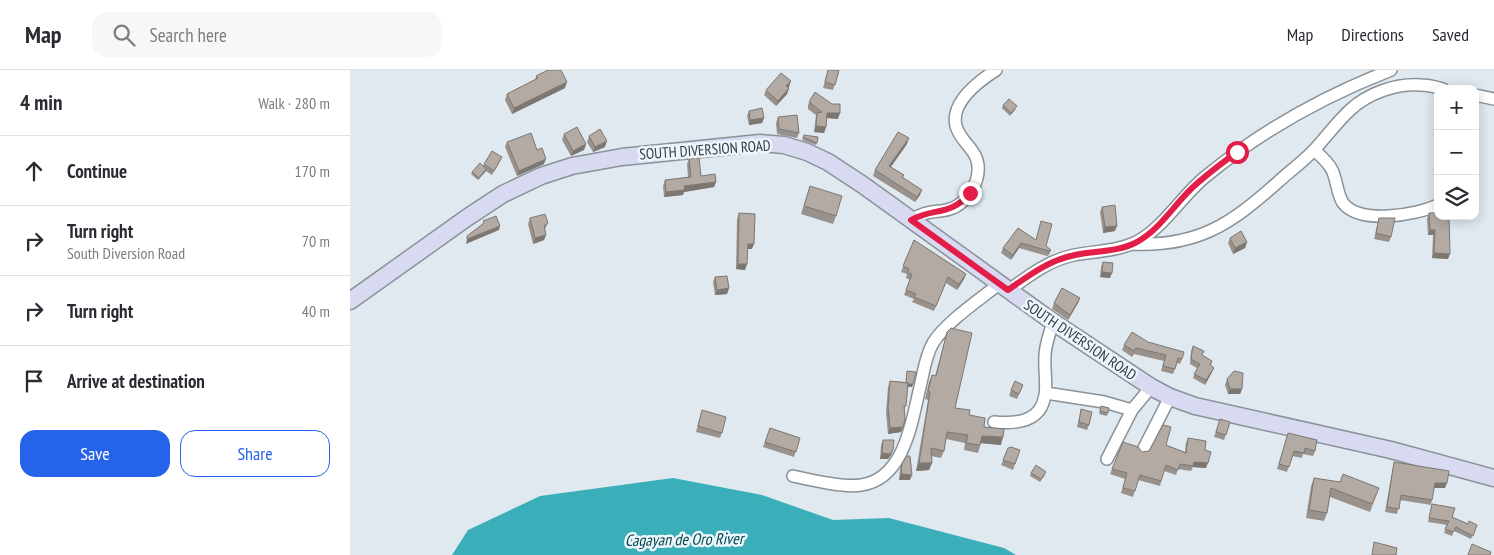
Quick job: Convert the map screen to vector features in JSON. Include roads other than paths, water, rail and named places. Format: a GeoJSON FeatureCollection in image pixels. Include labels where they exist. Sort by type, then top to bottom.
{"type":"FeatureCollection","features":[{"type":"Feature","properties":{"kind":"main road","name":"SOUTH DIVERSION ROAD"},"geometry":{"type":"LineString","coordinates":[[350,302],[503,194],[542,176],[572,166],[602,160],[752,144],[784,145],[807,152],[828,162],[863,185],[1053,322],[1151,387],[1170,396],[1195,406],[1392,450],[1494,478]]}},
{"type":"Feature","properties":{"kind":"street"},"geometry":{"type":"LineString","coordinates":[[911,220],[922,214],[941,212],[962,203],[976,183],[979,174],[978,166],[974,153],[960,137],[956,126],[956,112],[963,100],[977,84],[996,70]]}},
{"type":"Feature","properties":{"kind":"street"},"geometry":{"type":"LineString","coordinates":[[1132,244],[1150,232],[1192,188],[1237,152],[1295,114],[1391,70]]}},
{"type":"Feature","properties":{"kind":"street"},"geometry":{"type":"LineString","coordinates":[[1376,76],[1382,91]]}},
{"type":"Feature","properties":{"kind":"street"},"geometry":{"type":"LineString","coordinates":[[793,476],[821,482],[860,486],[875,482],[886,474],[896,463],[903,448],[927,356],[934,341],[962,313],[1003,287],[1060,259],[1132,244],[1146,245],[1179,240],[1201,235],[1220,227],[1238,216],[1314,150],[1351,109],[1363,100],[1382,91],[1402,86],[1421,85],[1434,87]]}},
{"type":"Feature","properties":{"kind":"street"},"geometry":{"type":"LineString","coordinates":[[1479,96],[1494,99]]}},
{"type":"Feature","properties":{"kind":"street"},"geometry":{"type":"LineString","coordinates":[[1314,150],[1327,162],[1343,202],[1352,212],[1364,215],[1409,214],[1434,206]]}},
{"type":"Feature","properties":{"kind":"street"},"geometry":{"type":"LineString","coordinates":[[994,422],[1018,422],[1035,415],[1042,407],[1046,393],[1045,354],[1053,322]]}},
{"type":"Feature","properties":{"kind":"street"},"geometry":{"type":"LineString","coordinates":[[1107,459],[1132,410],[1151,387]]}},
{"type":"Feature","properties":{"kind":"street"},"geometry":{"type":"LineString","coordinates":[[1046,393],[1104,402],[1132,410]]}},
{"type":"Feature","properties":{"kind":"street"},"geometry":{"type":"LineString","coordinates":[[1143,450],[1170,396]]}},
{"type":"Feature","properties":{"kind":"water","name":"Cagayan de Oro River"},"geometry":{"type":"Polygon","coordinates":[[[673,478],[762,495],[833,520],[889,518],[1004,548],[1016,555],[452,555],[468,530],[540,496],[673,478]]]}}]}
